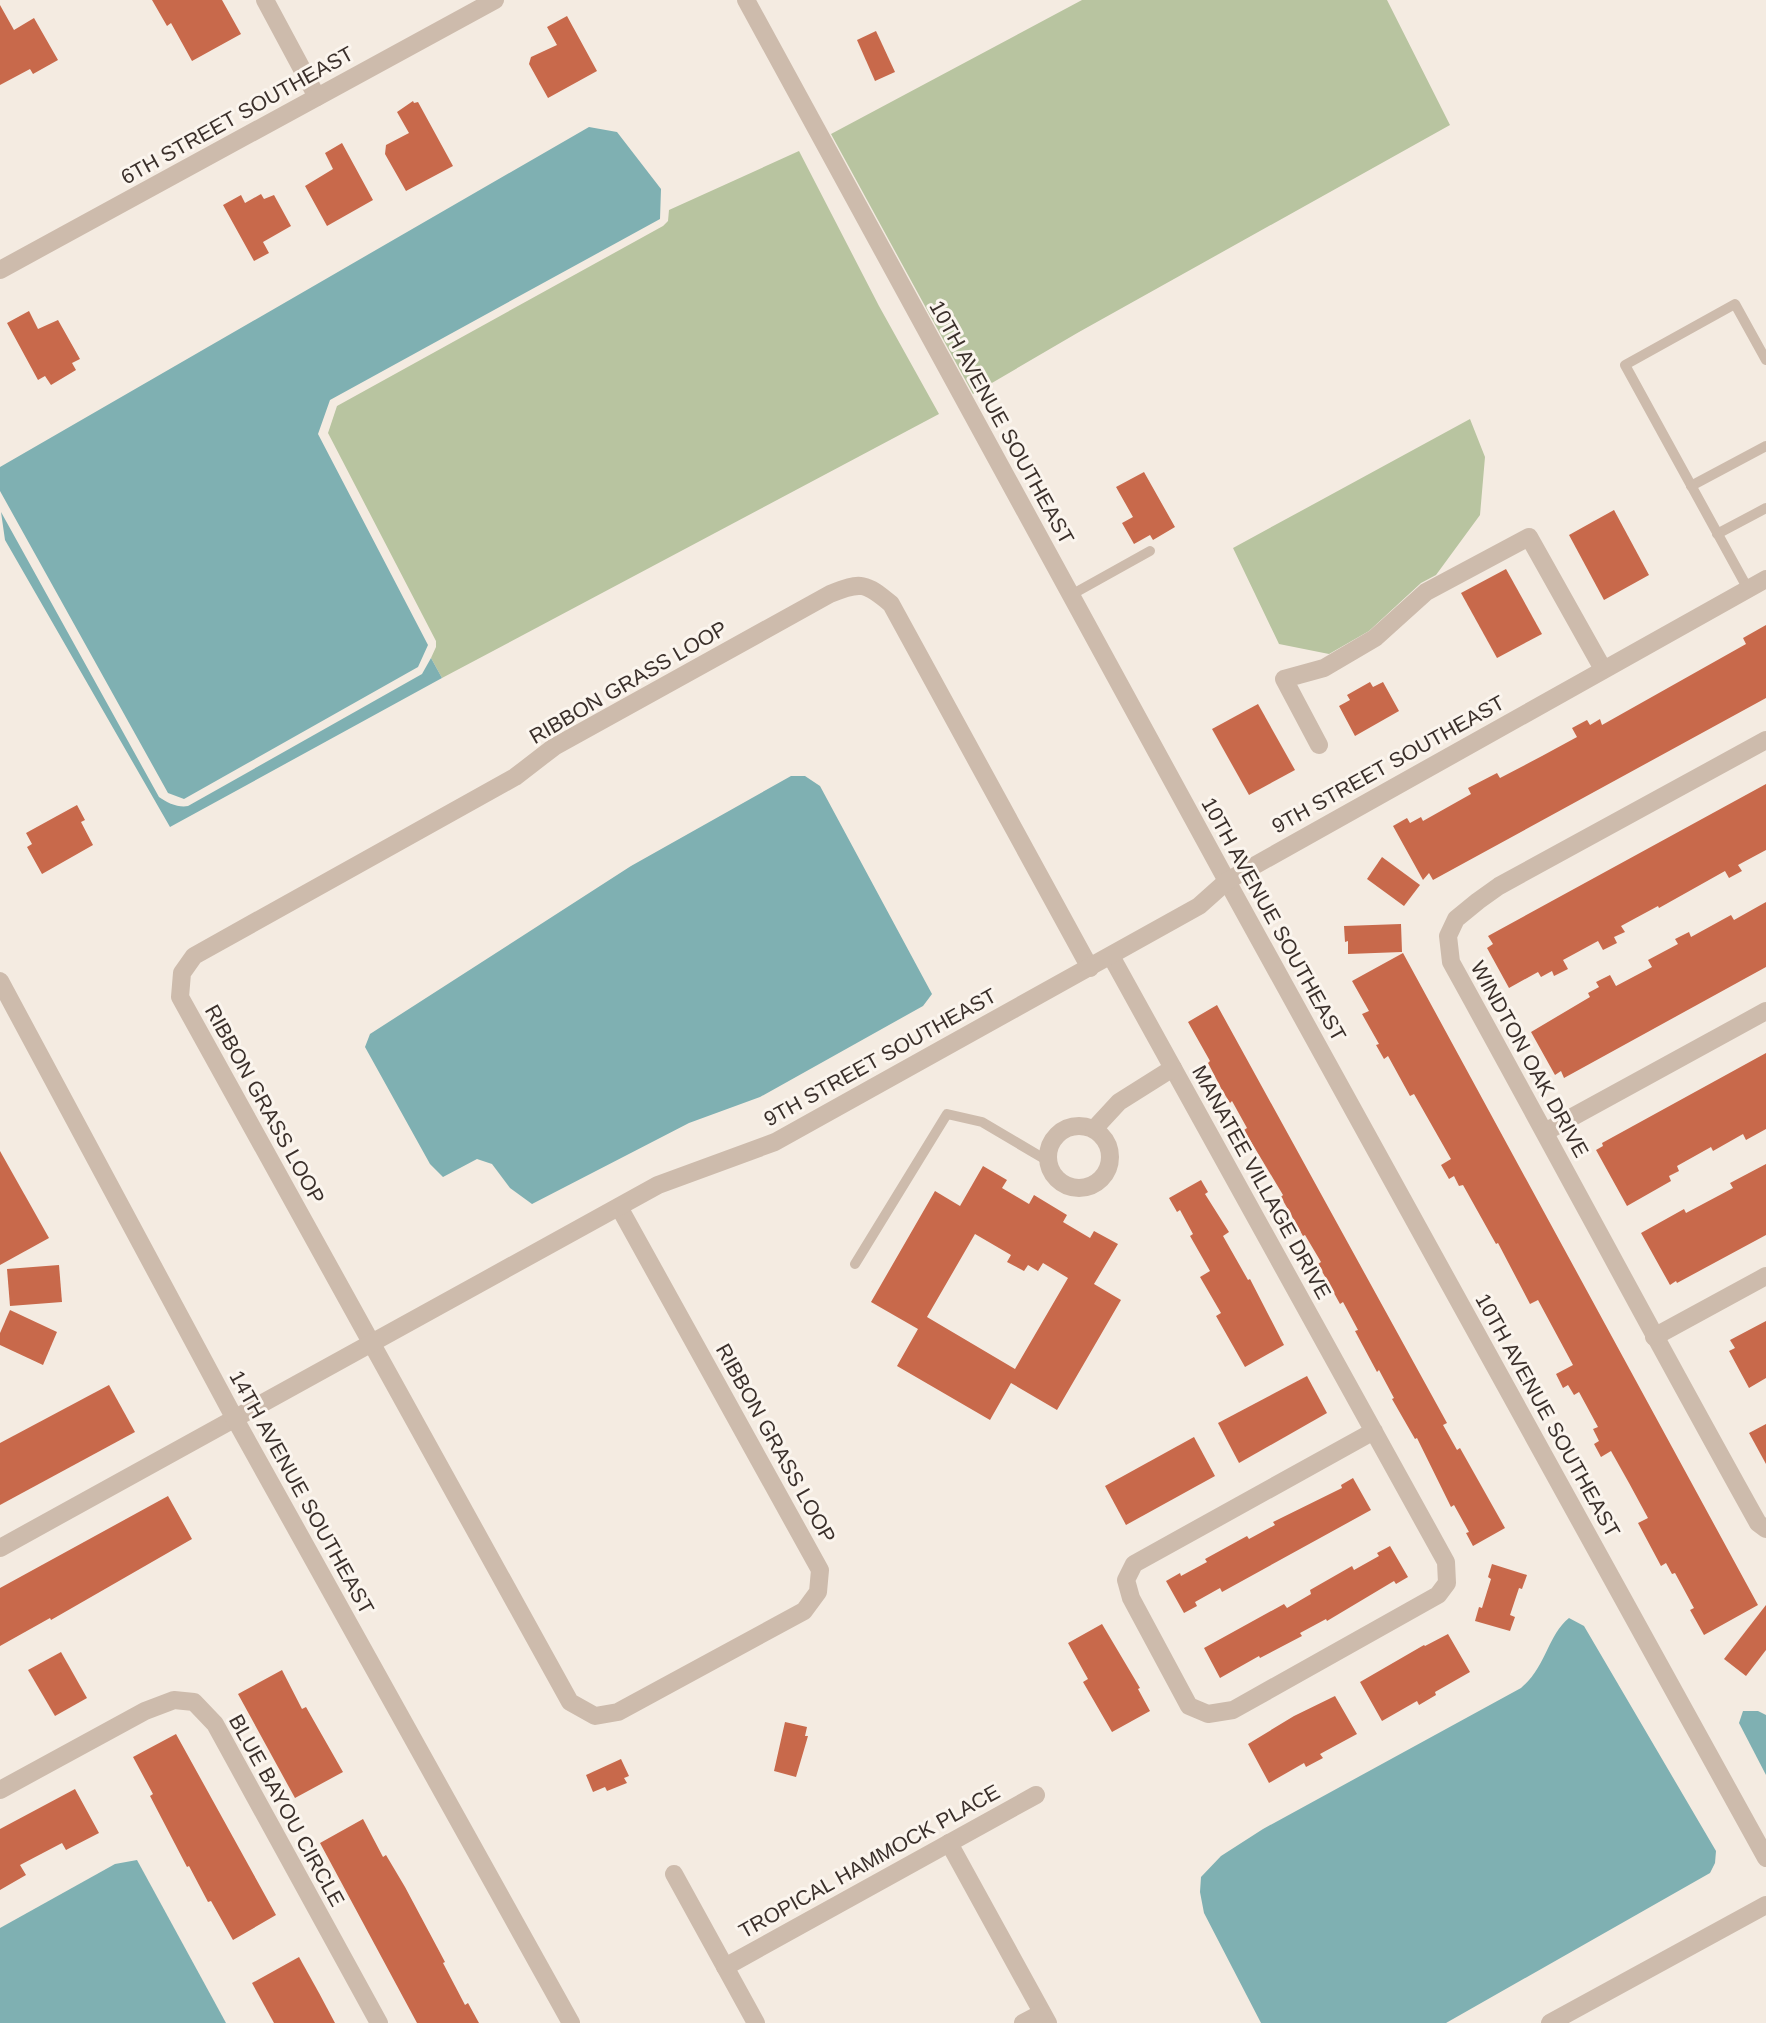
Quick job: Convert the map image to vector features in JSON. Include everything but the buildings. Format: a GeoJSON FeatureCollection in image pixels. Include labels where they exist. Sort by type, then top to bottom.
{"type":"FeatureCollection","features":[{"type":"Feature","properties":{"kind":"street"},"geometry":{"type":"LineString","coordinates":[[265,0],[317,97]]}},
{"type":"Feature","properties":{"kind":"street","name":"6TH STREET SOUTHEAST"},"geometry":{"type":"LineString","coordinates":[[0,270],[495,0]]}},
{"type":"Feature","properties":{"kind":"street","name":"10TH AVENUE SOUTHEAST"},"geometry":{"type":"LineString","coordinates":[[746,0],[1227,881],[1766,1858]]}},
{"type":"Feature","properties":{"kind":"street"},"geometry":{"type":"LineString","coordinates":[[1319,745],[1284,679],[1324,668],[1375,638],[1426,592],[1529,537],[1603,669]]}},
{"type":"Feature","properties":{"kind":"street","name":"9TH STREET SOUTHEAST"},"geometry":{"type":"LineString","coordinates":[[0,1548],[658,1185],[775,1142],[1090,968],[1199,906],[1227,881],[1766,579]]}},
{"type":"Feature","properties":{"kind":"street","name":"RIBBON GRASS LOOP"},"geometry":{"type":"LineString","coordinates":[[619,1207],[820,1570],[818,1592],[804,1611],[618,1712],[595,1716],[570,1702],[371,1344],[180,998],[182,973],[194,956],[515,778],[554,747],[830,594],[853,585],[873,590],[891,604],[1090,968]]}},
{"type":"Feature","properties":{"kind":"street","name":"WINDTON OAK DRIVE"},"geometry":{"type":"LineString","coordinates":[[1766,740],[1499,886],[1456,919],[1448,936],[1451,962],[1654,1337],[1758,1523],[1766,1529]]}},
{"type":"Feature","properties":{"kind":"street","name":"MANATEE VILLAGE DRIVE"},"geometry":{"type":"LineString","coordinates":[[1111,956],[1374,1431],[1446,1562],[1447,1583],[1438,1595],[1233,1710],[1208,1714],[1189,1706],[1131,1598],[1126,1580],[1134,1564],[1374,1431]]}},
{"type":"Feature","properties":{"kind":"street","name":"14TH AVENUE SOUTHEAST"},"geometry":{"type":"LineString","coordinates":[[0,981],[235,1419],[571,2023]]}},
{"type":"Feature","properties":{"kind":"street"},"geometry":{"type":"LineString","coordinates":[[1545,1132],[1766,1011]]}},
{"type":"Feature","properties":{"kind":"street"},"geometry":{"type":"LineString","coordinates":[[1094,1129],[1119,1102],[1173,1068]]}},
{"type":"Feature","properties":{"kind":"street"},"geometry":{"type":"LineString","coordinates":[[1075,1125],[1094,1129],[1102,1136],[1110,1156],[1109,1166],[1096,1183],[1076,1188],[1057,1180],[1048,1161],[1051,1142],[1065,1128],[1075,1125]]}},
{"type":"Feature","properties":{"kind":"street"},"geometry":{"type":"LineString","coordinates":[[1654,1337],[1766,1276]]}},
{"type":"Feature","properties":{"kind":"street","name":"BLUE BAYOU CIRCLE"},"geometry":{"type":"LineString","coordinates":[[0,1790],[145,1711],[174,1700],[194,1702],[215,1724],[379,2023]]}},
{"type":"Feature","properties":{"kind":"street","name":"TROPICAL HAMMOCK PLACE"},"geometry":{"type":"LineString","coordinates":[[725,1967],[1036,1795]]}},
{"type":"Feature","properties":{"kind":"street"},"geometry":{"type":"LineString","coordinates":[[949,1843],[1045,2018],[1023,2023]]}},
{"type":"Feature","properties":{"kind":"street"},"geometry":{"type":"LineString","coordinates":[[674,1874],[756,2023]]}},
{"type":"Feature","properties":{"kind":"street"},"geometry":{"type":"LineString","coordinates":[[1550,2023],[1766,1905]]}},
{"type":"Feature","properties":{"kind":"lane"},"geometry":{"type":"LineString","coordinates":[[1748,589],[1625,365],[1735,304],[1766,360]]}},
{"type":"Feature","properties":{"kind":"lane"},"geometry":{"type":"LineString","coordinates":[[1691,486],[1766,446]]}},
{"type":"Feature","properties":{"kind":"lane"},"geometry":{"type":"LineString","coordinates":[[1717,534],[1766,508]]}},
{"type":"Feature","properties":{"kind":"lane"},"geometry":{"type":"LineString","coordinates":[[1071,595],[1150,551]]}},
{"type":"Feature","properties":{"kind":"lane"},"geometry":{"type":"LineString","coordinates":[[855,1264],[947,1114],[982,1122],[1048,1161]]}},
{"type":"Feature","properties":{"kind":"green space"},"geometry":{"type":"Polygon","coordinates":[[[1082,0],[1387,0],[1450,125],[973,394],[831,134],[1082,0]]]}},
{"type":"Feature","properties":{"kind":"green space"},"geometry":{"type":"Polygon","coordinates":[[[799,151],[879,306],[939,414],[442,678],[431,658],[436,641],[328,433],[337,406],[663,226],[668,221],[669,210],[799,151]]]}},
{"type":"Feature","properties":{"kind":"green space"},"geometry":{"type":"Polygon","coordinates":[[[1470,419],[1485,457],[1480,515],[1436,575],[1421,583],[1369,631],[1329,654],[1279,644],[1233,548],[1470,419]]]}},
{"type":"Feature","properties":{"kind":"water"},"geometry":{"type":"Polygon","coordinates":[[[589,127],[617,132],[661,189],[660,219],[330,400],[318,434],[428,645],[418,667],[184,799],[168,793],[0,491],[0,467],[589,127]]]}},
{"type":"Feature","properties":{"kind":"water"},"geometry":{"type":"Polygon","coordinates":[[[1,512],[159,797],[173,804],[188,806],[422,674],[431,658],[442,678],[170,827],[5,540],[1,512]]]}},
{"type":"Feature","properties":{"kind":"water"},"geometry":{"type":"Polygon","coordinates":[[[791,776],[805,776],[820,786],[932,994],[923,1006],[760,1097],[689,1123],[532,1204],[510,1188],[492,1164],[477,1159],[443,1177],[430,1164],[365,1047],[370,1034],[631,866],[791,776]]]}},
{"type":"Feature","properties":{"kind":"water"},"geometry":{"type":"Polygon","coordinates":[[[1569,1618],[1584,1626],[1716,1851],[1715,1863],[1710,1873],[1446,2023],[1261,2023],[1204,1913],[1200,1892],[1201,1877],[1221,1856],[1263,1829],[1521,1688],[1530,1679],[1556,1633],[1569,1618]]]}},
{"type":"Feature","properties":{"kind":"water"},"geometry":{"type":"Polygon","coordinates":[[[1743,1711],[1758,1711],[1766,1715],[1766,1775],[1739,1723],[1743,1711]]]}},
{"type":"Feature","properties":{"kind":"water"},"geometry":{"type":"Polygon","coordinates":[[[137,1860],[226,2023],[0,2023],[0,1928],[115,1864],[137,1860]]]}}]}
